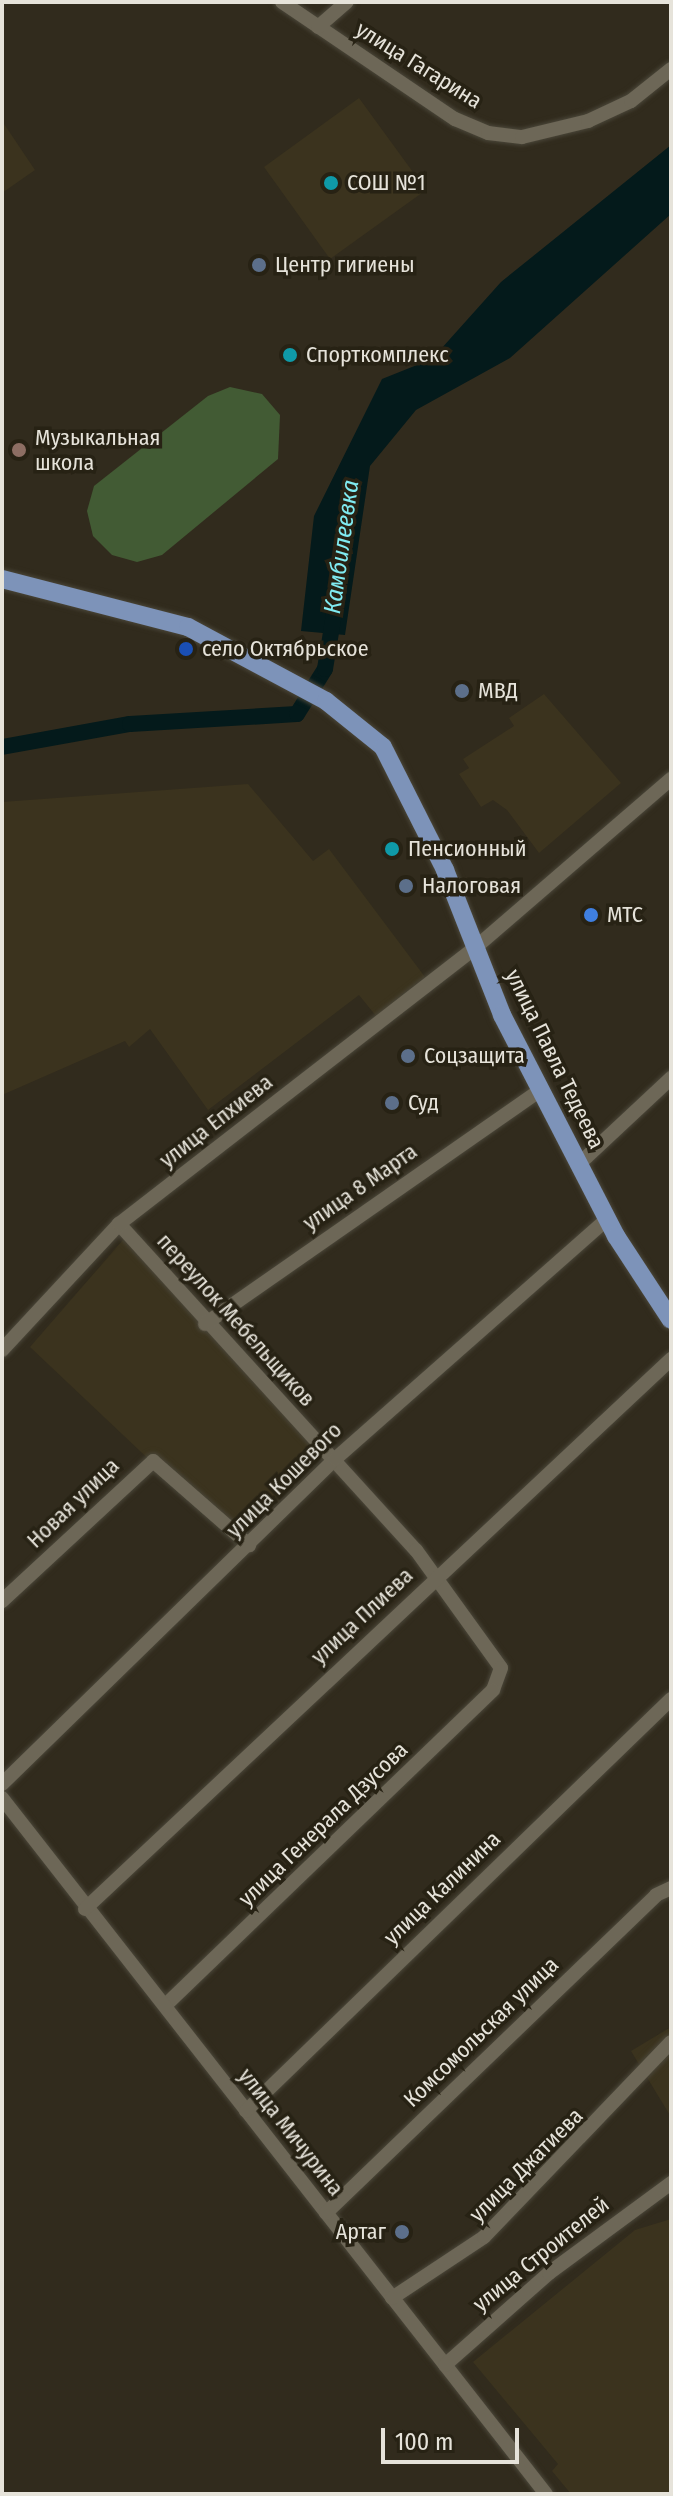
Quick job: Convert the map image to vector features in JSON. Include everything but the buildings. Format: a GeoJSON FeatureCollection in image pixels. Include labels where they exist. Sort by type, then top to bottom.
{"type":"FeatureCollection","features":[{"type":"Feature","properties":{"kind":"main road","name":"улица Павла Тедеева"},"geometry":{"type":"LineString","coordinates":[[2,579],[188,627],[326,701],[383,747],[541,1090],[607,1219],[671,1320]]}},
{"type":"Feature","properties":{"kind":"street","name":"улица Гагарина"},"geometry":{"type":"LineString","coordinates":[[282,2],[488,133],[522,137],[588,121],[631,101],[671,69]]}},
{"type":"Feature","properties":{"kind":"street"},"geometry":{"type":"LineString","coordinates":[[318,27],[347,2]]}},
{"type":"Feature","properties":{"kind":"street","name":"улица Епхиева"},"geometry":{"type":"LineString","coordinates":[[2,1350],[119,1224],[475,948],[671,779]]}},
{"type":"Feature","properties":{"kind":"street"},"geometry":{"type":"LineString","coordinates":[[580,1163],[671,1078]]}},
{"type":"Feature","properties":{"kind":"street","name":"улица 8 Марта"},"geometry":{"type":"LineString","coordinates":[[205,1324],[541,1090]]}},
{"type":"Feature","properties":{"kind":"street","name":"улица Кошевого"},"geometry":{"type":"LineString","coordinates":[[2,1784],[335,1459],[607,1219]]}},
{"type":"Feature","properties":{"kind":"street","name":"переулок Мебельщиков"},"geometry":{"type":"LineString","coordinates":[[119,1224],[205,1324],[335,1459],[416,1550],[432,1581],[501,1668]]}},
{"type":"Feature","properties":{"kind":"street","name":"улица Плиева"},"geometry":{"type":"LineString","coordinates":[[85,1909],[671,1359]]}},
{"type":"Feature","properties":{"kind":"street","name":"Новая улица"},"geometry":{"type":"LineString","coordinates":[[2,1601],[153,1461],[249,1545]]}},
{"type":"Feature","properties":{"kind":"street","name":"улица Генерала Дзусова"},"geometry":{"type":"LineString","coordinates":[[165,2006],[493,1690],[501,1668]]}},
{"type":"Feature","properties":{"kind":"street","name":"улица Калинина"},"geometry":{"type":"LineString","coordinates":[[246,2111],[671,1699]]}},
{"type":"Feature","properties":{"kind":"street","name":"улица Мичурина"},"geometry":{"type":"LineString","coordinates":[[2,1798],[85,1909],[165,2006],[546,2494]]}},
{"type":"Feature","properties":{"kind":"street","name":"Комсомольская улица"},"geometry":{"type":"LineString","coordinates":[[326,2213],[645,1905],[671,1888]]}},
{"type":"Feature","properties":{"kind":"street","name":"улица Джатиева"},"geometry":{"type":"LineString","coordinates":[[392,2298],[484,2237],[671,2042]]}},
{"type":"Feature","properties":{"kind":"street","name":"улица Строителей"},"geometry":{"type":"LineString","coordinates":[[445,2365],[549,2273],[671,2183]]}},
{"type":"Feature","properties":{"kind":"shaded area"},"geometry":{"type":"Polygon","coordinates":[[[359,98],[426,190],[330,259],[264,167],[359,98]]]}},
{"type":"Feature","properties":{"kind":"shaded area"},"geometry":{"type":"Polygon","coordinates":[[[2,121],[35,170],[2,193],[2,121]]]}},
{"type":"Feature","properties":{"kind":"shaded area"},"geometry":{"type":"Polygon","coordinates":[[[544,694],[621,783],[539,853],[507,810],[493,800],[481,807],[459,774],[469,768],[463,759],[514,726],[509,718],[544,694]]]}},
{"type":"Feature","properties":{"kind":"shaded area"},"geometry":{"type":"Polygon","coordinates":[[[248,784],[313,861],[329,849],[425,977],[376,1016],[359,995],[208,1110],[150,1029],[129,1047],[125,1041],[2,1095],[2,802],[248,784]]]}},
{"type":"Feature","properties":{"kind":"shaded area"},"geometry":{"type":"Polygon","coordinates":[[[129,1233],[321,1456],[232,1538],[30,1347],[129,1233]]]}},
{"type":"Feature","properties":{"kind":"shaded area"},"geometry":{"type":"Polygon","coordinates":[[[671,2027],[671,2117],[631,2051],[671,2027]]]}},
{"type":"Feature","properties":{"kind":"shaded area"},"geometry":{"type":"Polygon","coordinates":[[[671,2219],[671,2494],[571,2494],[552,2471],[558,2464],[473,2362],[635,2230],[671,2219]]]}},
{"type":"Feature","properties":{"kind":"green space"},"geometry":{"type":"Polygon","coordinates":[[[230,387],[262,394],[280,415],[278,459],[162,555],[137,562],[112,555],[93,536],[87,511],[94,486],[208,396],[230,387]]]}},
{"type":"Feature","properties":{"kind":"water"},"geometry":{"type":"Polygon","coordinates":[[[671,145],[671,214],[510,358],[416,410],[370,466],[345,635],[301,631],[314,516],[382,379],[432,359],[501,282],[671,145]]]}},
{"type":"Feature","properties":{"kind":"waterway","name":"Камбилеевка"},"geometry":{"type":"LineString","coordinates":[[2,747],[130,724],[297,714],[325,669],[334,614]]}},
{"type":"Feature","properties":{"kind":"place","name":"СОШ №1"},"geometry":{"type":"Point","coordinates":[331,183]}},
{"type":"Feature","properties":{"kind":"place","name":"Центр гигиены"},"geometry":{"type":"Point","coordinates":[259,265]}},
{"type":"Feature","properties":{"kind":"place","name":"Спорткомплекс"},"geometry":{"type":"Point","coordinates":[290,355]}},
{"type":"Feature","properties":{"kind":"place","name":"Музыкальная школа"},"geometry":{"type":"Point","coordinates":[19,450]}},
{"type":"Feature","properties":{"kind":"place","name":"село Октябрьское"},"geometry":{"type":"Point","coordinates":[186,649]}},
{"type":"Feature","properties":{"kind":"place","name":"МВД"},"geometry":{"type":"Point","coordinates":[462,691]}},
{"type":"Feature","properties":{"kind":"place","name":"Пенсионный"},"geometry":{"type":"Point","coordinates":[392,849]}},
{"type":"Feature","properties":{"kind":"place","name":"Налоговая"},"geometry":{"type":"Point","coordinates":[406,886]}},
{"type":"Feature","properties":{"kind":"place","name":"МТС"},"geometry":{"type":"Point","coordinates":[591,915]}},
{"type":"Feature","properties":{"kind":"place","name":"Соцзащита"},"geometry":{"type":"Point","coordinates":[408,1056]}},
{"type":"Feature","properties":{"kind":"place","name":"Суд"},"geometry":{"type":"Point","coordinates":[392,1103]}},
{"type":"Feature","properties":{"kind":"place","name":"Артаг"},"geometry":{"type":"Point","coordinates":[402,2232]}}]}
